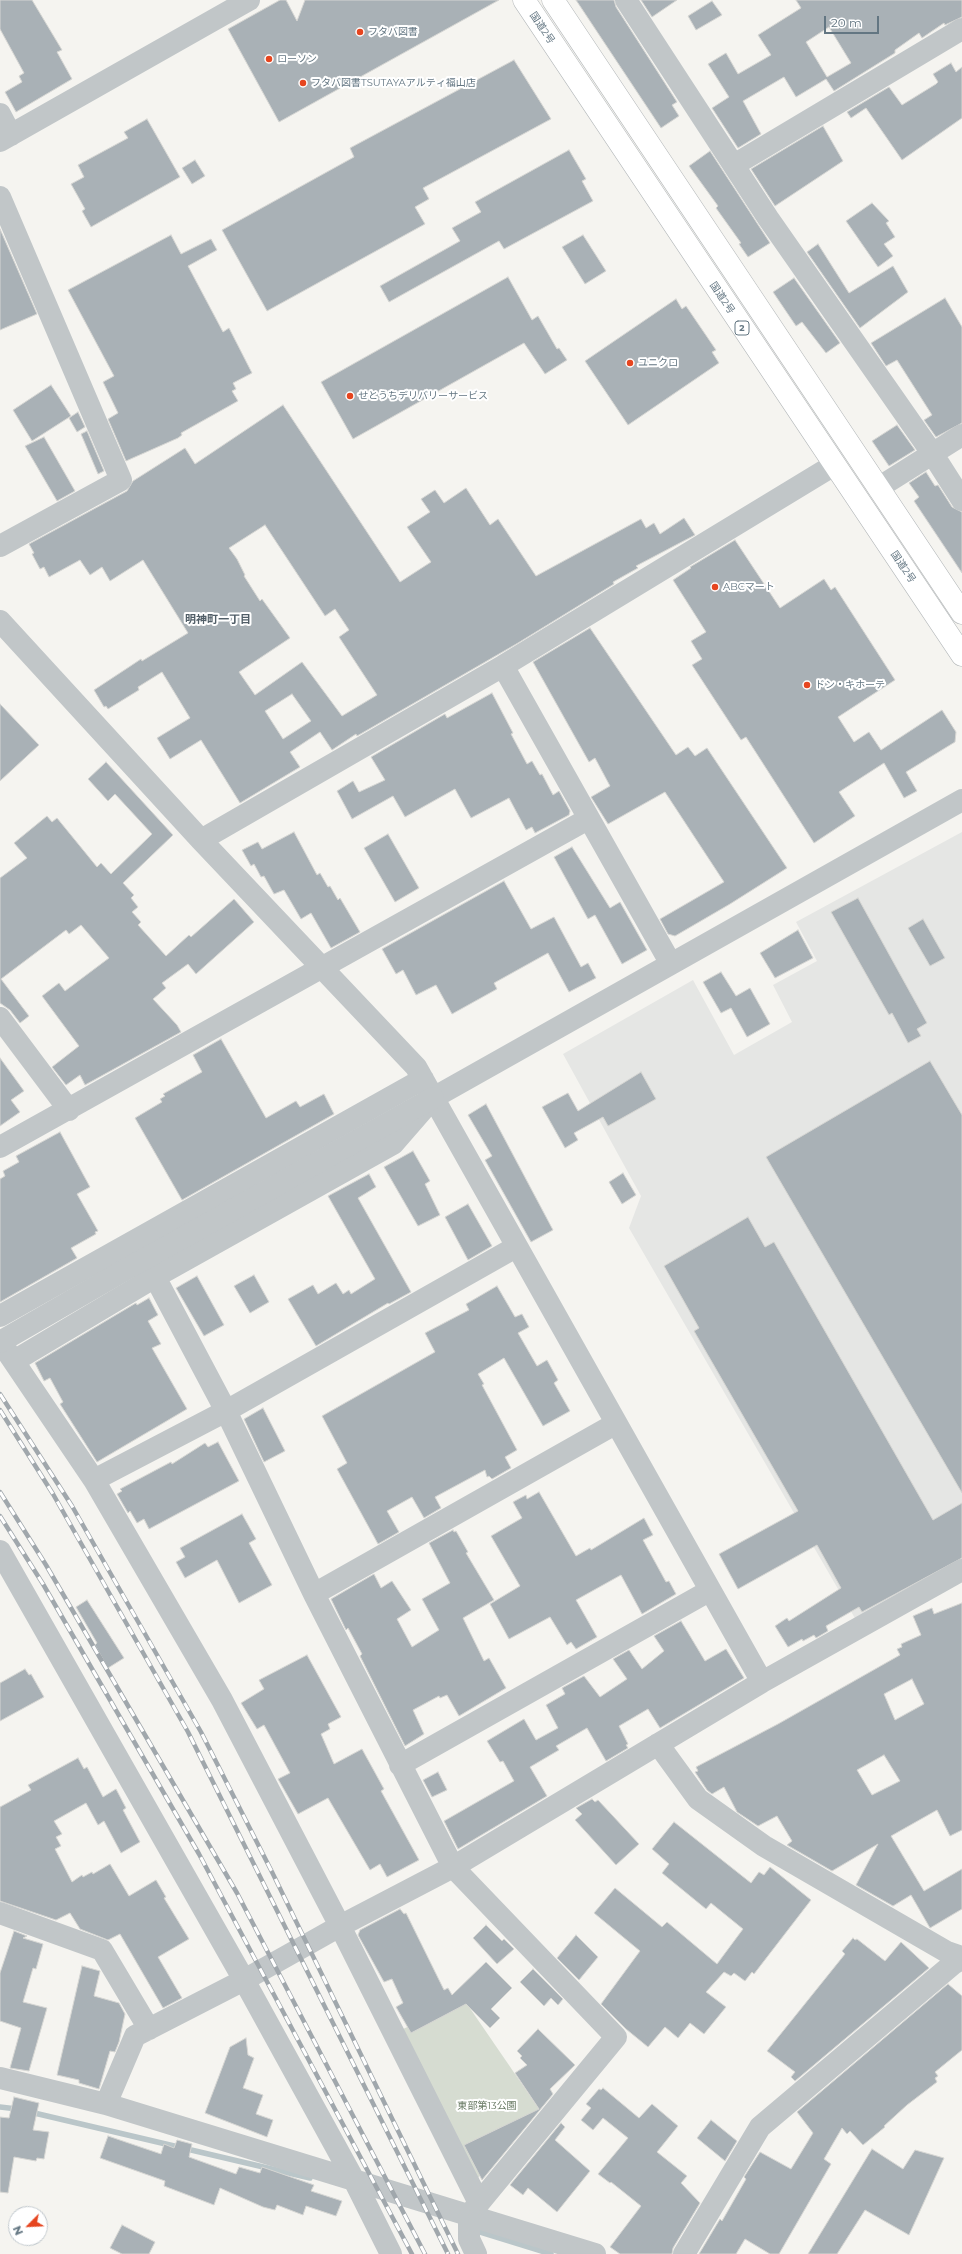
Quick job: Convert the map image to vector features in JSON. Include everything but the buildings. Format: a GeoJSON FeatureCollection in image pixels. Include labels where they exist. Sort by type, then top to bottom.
{"type":"FeatureCollection","features":[{"type":"Feature","properties":{"kind":"highway","name":"国道2号"},"geometry":{"type":"LineString","coordinates":[[524,0],[962,655]]}},
{"type":"Feature","properties":{"kind":"highway","name":"2"},"geometry":{"type":"LineString","coordinates":[[553,0],[962,613]]}},
{"type":"Feature","properties":{"kind":"street"},"geometry":{"type":"LineString","coordinates":[[0,114],[5,138],[249,0]]}},
{"type":"Feature","properties":{"kind":"street"},"geometry":{"type":"LineString","coordinates":[[626,0],[768,218],[932,452],[962,500]]}},
{"type":"Feature","properties":{"kind":"street"},"geometry":{"type":"LineString","coordinates":[[734,166],[962,29]]}},
{"type":"Feature","properties":{"kind":"street"},"geometry":{"type":"LineString","coordinates":[[0,197],[120,480],[0,546]]}},
{"type":"Feature","properties":{"kind":"street"},"geometry":{"type":"LineString","coordinates":[[878,488],[932,452],[962,435]]}},
{"type":"Feature","properties":{"kind":"street"},"geometry":{"type":"LineString","coordinates":[[201,840],[503,666],[834,465]]}},
{"type":"Feature","properties":{"kind":"street"},"geometry":{"type":"LineString","coordinates":[[0,621],[201,840],[323,967],[416,1067],[615,1424],[762,1682]]}},
{"type":"Feature","properties":{"kind":"street"},"geometry":{"type":"LineString","coordinates":[[503,666],[671,964]]}},
{"type":"Feature","properties":{"kind":"street"},"geometry":{"type":"LineString","coordinates":[[0,1316],[428,1088],[671,964],[962,800]]}},
{"type":"Feature","properties":{"kind":"street"},"geometry":{"type":"LineString","coordinates":[[0,1147],[69,1110],[588,819]]}},
{"type":"Feature","properties":{"kind":"street"},"geometry":{"type":"LineString","coordinates":[[0,1018],[69,1110]]}},
{"type":"Feature","properties":{"kind":"street"},"geometry":{"type":"LineString","coordinates":[[14,1361],[155,1277],[393,1144],[428,1088]]}},
{"type":"Feature","properties":{"kind":"street"},"geometry":{"type":"LineString","coordinates":[[428,1088],[130,1267],[0,1341],[94,1480],[222,1700],[340,1926],[474,2209]]}},
{"type":"Feature","properties":{"kind":"street"},"geometry":{"type":"LineString","coordinates":[[94,1480],[226,1411],[516,1247]]}},
{"type":"Feature","properties":{"kind":"street"},"geometry":{"type":"LineString","coordinates":[[155,1277],[226,1411],[314,1594],[453,1867],[616,2037],[474,2209],[469,2239],[476,2254]]}},
{"type":"Feature","properties":{"kind":"street"},"geometry":{"type":"LineString","coordinates":[[314,1594],[615,1424]]}},
{"type":"Feature","properties":{"kind":"street"},"geometry":{"type":"LineString","coordinates":[[0,1551],[244,1980],[354,2180],[391,2254]]}},
{"type":"Feature","properties":{"kind":"street"},"geometry":{"type":"LineString","coordinates":[[106,2104],[135,2036],[244,1980],[340,1926],[453,1867],[762,1682],[962,1570]]}},
{"type":"Feature","properties":{"kind":"street"},"geometry":{"type":"LineString","coordinates":[[400,1765],[709,1591]]}},
{"type":"Feature","properties":{"kind":"street"},"geometry":{"type":"LineString","coordinates":[[658,1744],[698,1799],[764,1846],[947,1952],[962,1958]]}},
{"type":"Feature","properties":{"kind":"street"},"geometry":{"type":"LineString","coordinates":[[0,1913],[102,1950],[149,2028]]}},
{"type":"Feature","properties":{"kind":"street"},"geometry":{"type":"LineString","coordinates":[[684,2254],[760,2127],[962,1958]]}},
{"type":"Feature","properties":{"kind":"street"},"geometry":{"type":"LineString","coordinates":[[0,2078],[106,2104],[354,2180],[474,2209],[595,2254]]}},
{"type":"Feature","properties":{"kind":"shaded area"},"geometry":{"type":"Polygon","coordinates":[[[962,832],[962,1558],[856,1620],[629,1228],[641,1196],[563,1054],[693,980],[734,1055],[792,1022],[773,985],[817,961],[796,922],[962,832]]]}},
{"type":"Feature","properties":{"kind":"green space","name":"東部第13公園"},"geometry":{"type":"Polygon","coordinates":[[[465,2001],[539,2109],[478,2178],[403,2029],[465,2001]]]}},
{"type":"Feature","properties":{"kind":"waterway"},"geometry":{"type":"LineString","coordinates":[[0,2107],[17,2109]]}},
{"type":"Feature","properties":{"kind":"waterway"},"geometry":{"type":"LineString","coordinates":[[30,2112],[310,2178]]}},
{"type":"Feature","properties":{"kind":"waterway"},"geometry":{"type":"LineString","coordinates":[[477,2231],[551,2254]]}},
{"type":"Feature","properties":{"kind":"railway"},"geometry":{"type":"LineString","coordinates":[[0,1394],[72,1506],[201,1732],[272,1872],[458,2254]]}},
{"type":"Feature","properties":{"kind":"railway"},"geometry":{"type":"LineString","coordinates":[[0,1410],[53,1494],[188,1732],[448,2254]]}},
{"type":"Feature","properties":{"kind":"railway"},"geometry":{"type":"LineString","coordinates":[[0,1492],[46,1565],[237,1893],[425,2254]]}},
{"type":"Feature","properties":{"kind":"railway"},"geometry":{"type":"LineString","coordinates":[[0,1516],[43,1584],[199,1854],[412,2254]]}},
{"type":"Feature","properties":{"kind":"place","name":"フタバ図書"},"geometry":{"type":"Point","coordinates":[360,32]}},
{"type":"Feature","properties":{"kind":"place","name":"ローソン"},"geometry":{"type":"Point","coordinates":[269,59]}},
{"type":"Feature","properties":{"kind":"place","name":"フタバ図書TSUTAYAアルティ福山店"},"geometry":{"type":"Point","coordinates":[303,83]}},
{"type":"Feature","properties":{"kind":"place","name":"ユニクロ"},"geometry":{"type":"Point","coordinates":[630,363]}},
{"type":"Feature","properties":{"kind":"place","name":"せとうちデリバリーサービス"},"geometry":{"type":"Point","coordinates":[350,396]}},
{"type":"Feature","properties":{"kind":"place","name":"ABCマート"},"geometry":{"type":"Point","coordinates":[715,587]}},
{"type":"Feature","properties":{"kind":"place","name":"ドン・キホーテ"},"geometry":{"type":"Point","coordinates":[807,685]}},
{"type":"Feature","properties":{"kind":"district","name":"明神町一丁目"},"geometry":{"type":"Point","coordinates":[218,620]}}]}
